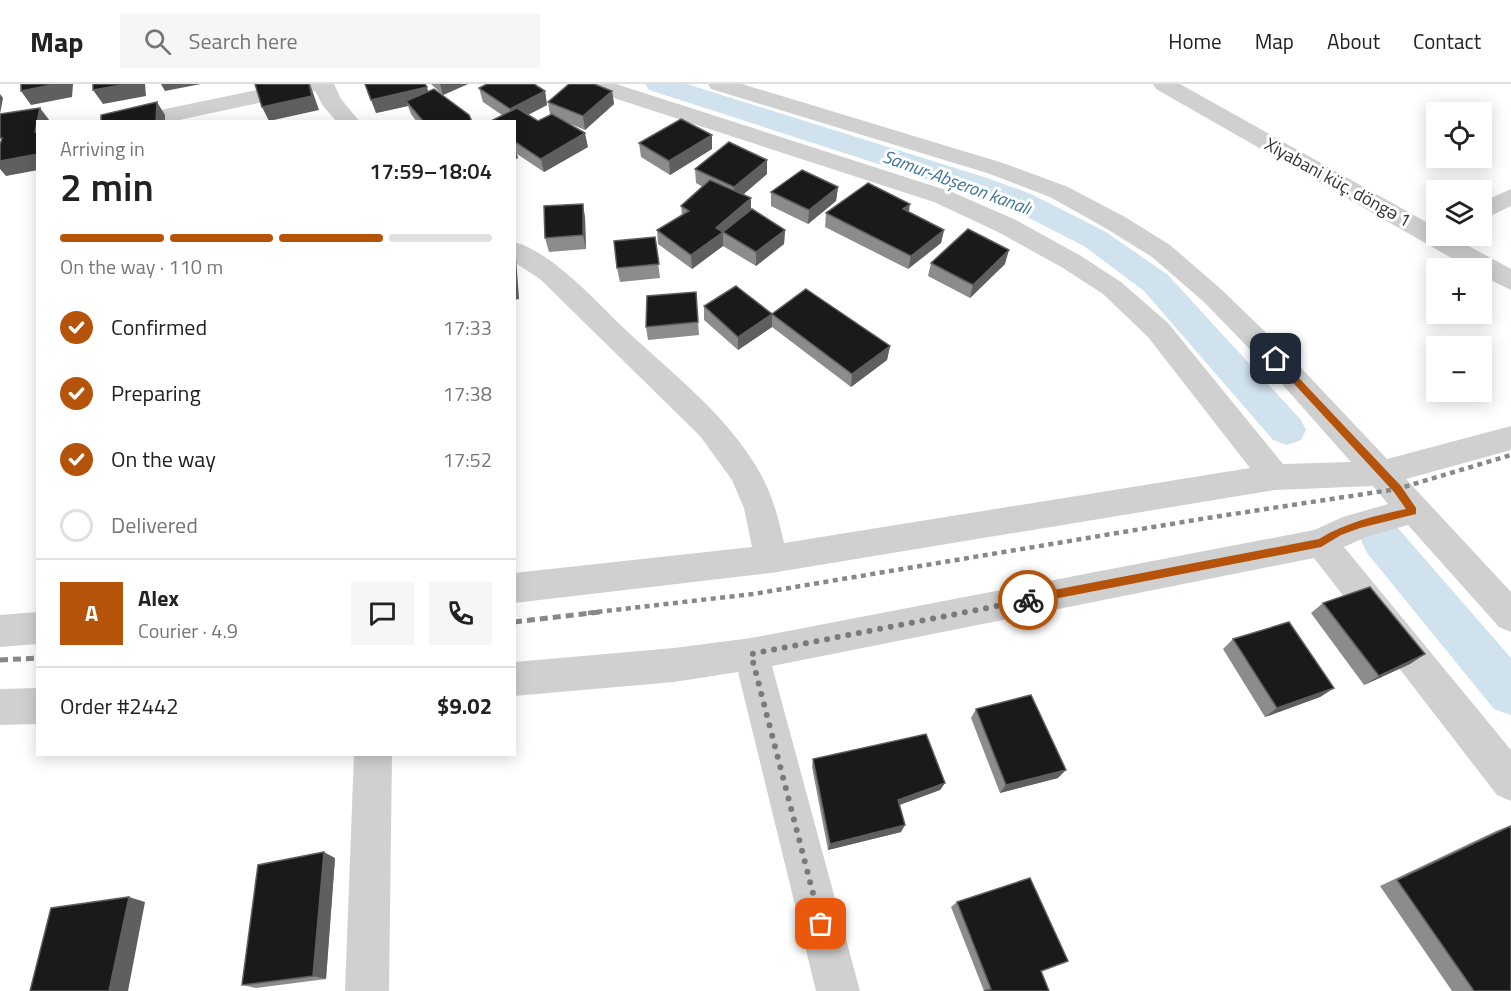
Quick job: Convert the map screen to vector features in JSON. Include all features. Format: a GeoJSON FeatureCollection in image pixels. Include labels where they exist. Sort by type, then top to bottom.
{"type":"FeatureCollection","features":[{"type":"Feature","properties":{"kind":"street"},"geometry":{"type":"LineString","coordinates":[[146,120],[317,84]]}},
{"type":"Feature","properties":{"kind":"street"},"geometry":{"type":"LineString","coordinates":[[323,84],[331,101],[346,120]]}},
{"type":"Feature","properties":{"kind":"street"},"geometry":{"type":"LineString","coordinates":[[594,84],[943,197],[1007,226],[1072,262],[1112,288],[1158,330],[1275,477]]}},
{"type":"Feature","properties":{"kind":"street"},"geometry":{"type":"LineString","coordinates":[[719,84],[995,168],[1059,192],[1161,251],[1214,296],[1276,359],[1383,473],[1413,511],[1511,616]]}},
{"type":"Feature","properties":{"kind":"street","name":"Xiyabani küç. döngə 1"},"geometry":{"type":"LineString","coordinates":[[1164,84],[1426,229]]}},
{"type":"Feature","properties":{"kind":"street"},"geometry":{"type":"LineString","coordinates":[[1492,206],[1511,196]]}},
{"type":"Feature","properties":{"kind":"street","name":"Xiyabani küç. döngə 1"},"geometry":{"type":"LineString","coordinates":[[1455,246],[1511,281]]}},
{"type":"Feature","properties":{"kind":"street"},"geometry":{"type":"LineString","coordinates":[[516,251],[549,273],[711,428],[745,474],[760,508],[771,559]]}},
{"type":"Feature","properties":{"kind":"street"},"geometry":{"type":"LineString","coordinates":[[516,588],[771,559],[1275,477],[1383,473],[1511,438]]}},
{"type":"Feature","properties":{"kind":"street"},"geometry":{"type":"LineString","coordinates":[[516,679],[674,665],[751,654],[1321,543],[1338,532],[1359,524],[1413,511]]}},
{"type":"Feature","properties":{"kind":"street"},"geometry":{"type":"LineString","coordinates":[[1321,543],[1511,781]]}},
{"type":"Feature","properties":{"kind":"street"},"geometry":{"type":"LineString","coordinates":[[0,631],[36,628]]}},
{"type":"Feature","properties":{"kind":"street"},"geometry":{"type":"LineString","coordinates":[[751,654],[838,991]]}},
{"type":"Feature","properties":{"kind":"street"},"geometry":{"type":"LineString","coordinates":[[0,707],[36,706]]}},
{"type":"Feature","properties":{"kind":"street"},"geometry":{"type":"LineString","coordinates":[[367,991],[373,756]]}},
{"type":"Feature","properties":{"kind":"building"},"geometry":{"type":"Polygon","coordinates":[[[21,84],[56,84],[21,91],[21,84]]]}},
{"type":"Feature","properties":{"kind":"building"},"geometry":{"type":"Polygon","coordinates":[[[93,84],[127,84],[93,90],[93,84]]]}},
{"type":"Feature","properties":{"kind":"building"},"geometry":{"type":"Polygon","coordinates":[[[255,84],[309,84],[312,96],[262,107],[255,84]]]}},
{"type":"Feature","properties":{"kind":"building"},"geometry":{"type":"Polygon","coordinates":[[[365,84],[425,84],[427,87],[371,100],[365,84]]]}},
{"type":"Feature","properties":{"kind":"building"},"geometry":{"type":"Polygon","coordinates":[[[487,84],[534,84],[545,91],[510,109],[479,88],[487,84]]]}},
{"type":"Feature","properties":{"kind":"building"},"geometry":{"type":"Polygon","coordinates":[[[569,84],[594,84],[612,91],[583,116],[548,102],[569,84]]]}},
{"type":"Feature","properties":{"kind":"building"},"geometry":{"type":"Polygon","coordinates":[[[434,89],[469,115],[471,120],[422,120],[406,101],[434,89]]]}},
{"type":"Feature","properties":{"kind":"building"},"geometry":{"type":"Polygon","coordinates":[[[157,102],[156,120],[101,120],[101,115],[157,102]]]}},
{"type":"Feature","properties":{"kind":"building"},"geometry":{"type":"Polygon","coordinates":[[[40,108],[36,120],[36,154],[0,161],[2,138],[0,138],[0,114],[40,108]]]}},
{"type":"Feature","properties":{"kind":"building"},"geometry":{"type":"Polygon","coordinates":[[[517,108],[538,121],[552,114],[585,133],[541,159],[516,142],[516,120],[493,120],[517,108]]]}},
{"type":"Feature","properties":{"kind":"building"},"geometry":{"type":"Polygon","coordinates":[[[681,119],[712,135],[669,161],[639,143],[681,119]]]}},
{"type":"Feature","properties":{"kind":"building"},"geometry":{"type":"Polygon","coordinates":[[[729,142],[767,160],[734,187],[695,169],[729,142]]]}},
{"type":"Feature","properties":{"kind":"building"},"geometry":{"type":"Polygon","coordinates":[[[802,170],[838,187],[809,210],[771,192],[802,170]]]}},
{"type":"Feature","properties":{"kind":"building"},"geometry":{"type":"Polygon","coordinates":[[[710,180],[751,198],[716,228],[723,232],[691,255],[657,230],[689,211],[681,206],[710,180]]]}},
{"type":"Feature","properties":{"kind":"building"},"geometry":{"type":"Polygon","coordinates":[[[868,183],[910,204],[903,209],[944,230],[911,256],[826,213],[868,183]]]}},
{"type":"Feature","properties":{"kind":"building"},"geometry":{"type":"Polygon","coordinates":[[[583,204],[583,235],[545,238],[544,206],[583,204]]]}},
{"type":"Feature","properties":{"kind":"building"},"geometry":{"type":"Polygon","coordinates":[[[752,209],[785,230],[756,252],[723,232],[752,209]]]}},
{"type":"Feature","properties":{"kind":"building"},"geometry":{"type":"Polygon","coordinates":[[[968,229],[1009,250],[973,285],[931,263],[968,229]]]}},
{"type":"Feature","properties":{"kind":"building"},"geometry":{"type":"Polygon","coordinates":[[[655,237],[659,264],[617,268],[614,241],[655,237]]]}},
{"type":"Feature","properties":{"kind":"building"},"geometry":{"type":"Polygon","coordinates":[[[736,286],[772,314],[738,337],[704,306],[736,286]]]}},
{"type":"Feature","properties":{"kind":"building"},"geometry":{"type":"Polygon","coordinates":[[[806,289],[890,346],[852,374],[772,314],[806,289]]]}},
{"type":"Feature","properties":{"kind":"building"},"geometry":{"type":"Polygon","coordinates":[[[696,292],[698,322],[646,327],[647,296],[696,292]]]}},
{"type":"Feature","properties":{"kind":"building"},"geometry":{"type":"Polygon","coordinates":[[[1370,587],[1425,654],[1379,676],[1323,603],[1370,587]]]}},
{"type":"Feature","properties":{"kind":"building"},"geometry":{"type":"Polygon","coordinates":[[[1289,622],[1334,688],[1277,708],[1233,639],[1289,622]]]}},
{"type":"Feature","properties":{"kind":"building"},"geometry":{"type":"Polygon","coordinates":[[[1031,695],[1066,770],[1006,785],[976,709],[1031,695]]]}},
{"type":"Feature","properties":{"kind":"building"},"geometry":{"type":"Polygon","coordinates":[[[926,734],[945,783],[898,800],[905,825],[830,844],[813,759],[926,734]]]}},
{"type":"Feature","properties":{"kind":"building"},"geometry":{"type":"Polygon","coordinates":[[[1511,826],[1511,991],[1474,991],[1397,880],[1511,826]]]}},
{"type":"Feature","properties":{"kind":"building"},"geometry":{"type":"Polygon","coordinates":[[[324,852],[313,976],[242,985],[258,865],[324,852]]]}},
{"type":"Feature","properties":{"kind":"building"},"geometry":{"type":"Polygon","coordinates":[[[1030,878],[1068,961],[1041,971],[1049,991],[984,991],[991,989],[957,902],[1030,878]]]}},
{"type":"Feature","properties":{"kind":"building"},"geometry":{"type":"Polygon","coordinates":[[[129,897],[109,991],[30,991],[51,908],[129,897]]]}},
{"type":"Feature","properties":{"kind":"waterway","name":"Samur-Abşeron kanalı"},"geometry":{"type":"LineString","coordinates":[[659,84],[976,185],[1020,201],[1095,239],[1156,283],[1287,430]]}},
{"type":"Feature","properties":{"kind":"waterway","name":"Samur-Abşeron kanalı"},"geometry":{"type":"LineString","coordinates":[[1382,540],[1511,693]]}},
{"type":"Feature","properties":{"kind":"railway"},"geometry":{"type":"LineString","coordinates":[[588,613],[753,594],[1207,518],[1397,489],[1511,455]]}},
{"type":"Feature","properties":{"kind":"railway"},"geometry":{"type":"LineString","coordinates":[[516,622],[600,612]]}},
{"type":"Feature","properties":{"kind":"railway"},"geometry":{"type":"LineString","coordinates":[[0,660],[36,658]]}},
{"type":"Feature","properties":{"kind":"way so far"},"geometry":{"type":"LineString","coordinates":[[821,924],[751,654],[1028,600]]}},
{"type":"Feature","properties":{"kind":"route"},"geometry":{"type":"LineString","coordinates":[[1028,600],[1321,543],[1338,532],[1359,524],[1413,511],[1397,489],[1276,359]]}}]}
